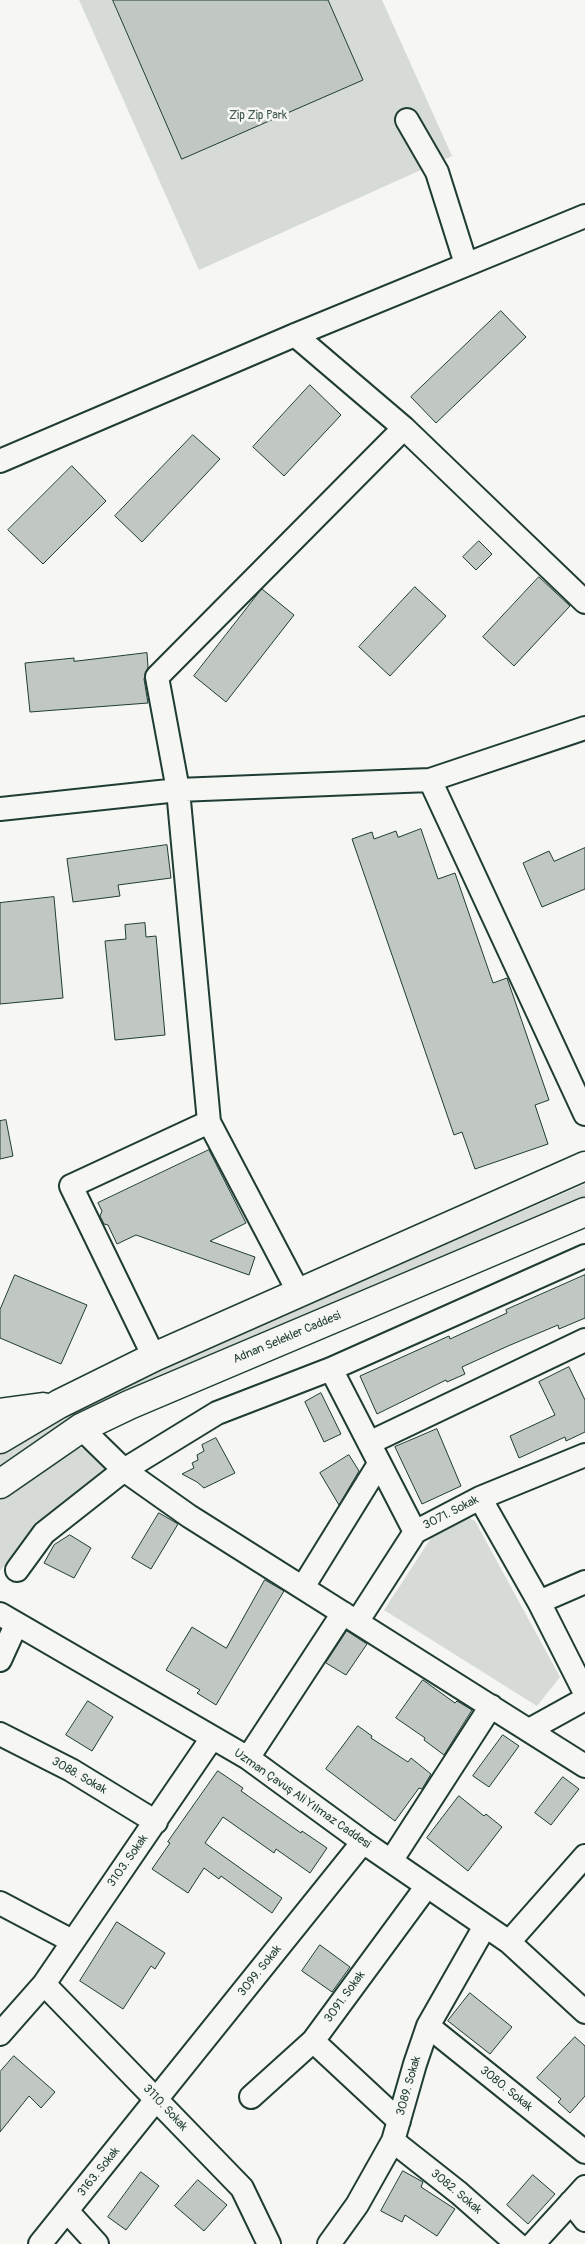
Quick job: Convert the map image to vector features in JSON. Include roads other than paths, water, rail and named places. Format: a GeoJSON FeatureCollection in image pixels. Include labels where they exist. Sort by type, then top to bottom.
{"type":"FeatureCollection","features":[{"type":"Feature","properties":{"kind":"main road"},"geometry":{"type":"LineString","coordinates":[[0,1439],[59,1404],[154,1357],[585,1166]]}},
{"type":"Feature","properties":{"kind":"main road","name":"Adnan Selekler Caddesi"},"geometry":{"type":"LineString","coordinates":[[0,1484],[81,1428],[129,1405],[585,1212]]}},
{"type":"Feature","properties":{"kind":"main road"},"geometry":{"type":"LineString","coordinates":[[0,1413],[59,1404]]}},
{"type":"Feature","properties":{"kind":"street"},"geometry":{"type":"LineString","coordinates":[[407,120],[437,172],[466,264]]}},
{"type":"Feature","properties":{"kind":"street"},"geometry":{"type":"LineString","coordinates":[[0,461],[295,335],[585,216]]}},
{"type":"Feature","properties":{"kind":"street"},"geometry":{"type":"LineString","coordinates":[[295,335],[404,428],[585,602]]}},
{"type":"Feature","properties":{"kind":"street"},"geometry":{"type":"LineString","coordinates":[[299,1293],[209,1122],[178,790],[157,677],[404,428]]}},
{"type":"Feature","properties":{"kind":"street"},"geometry":{"type":"LineString","coordinates":[[0,809],[178,790],[430,780],[585,728]]}},
{"type":"Feature","properties":{"kind":"street"},"geometry":{"type":"LineString","coordinates":[[430,780],[585,1114]]}},
{"type":"Feature","properties":{"kind":"street"},"geometry":{"type":"LineString","coordinates":[[154,1357],[71,1186],[209,1122]]}},
{"type":"Feature","properties":{"kind":"street"},"geometry":{"type":"LineString","coordinates":[[17,1570],[44,1533],[124,1470],[217,1413],[331,1370],[585,1256]]}},
{"type":"Feature","properties":{"kind":"street"},"geometry":{"type":"LineString","coordinates":[[369,1443],[585,1340]]}},
{"type":"Feature","properties":{"kind":"street"},"geometry":{"type":"LineString","coordinates":[[331,1370],[415,1532]]}},
{"type":"Feature","properties":{"kind":"street"},"geometry":{"type":"LineString","coordinates":[[81,1428],[124,1470],[189,1516],[585,1766]]}},
{"type":"Feature","properties":{"kind":"street","name":"3071. Sokak"},"geometry":{"type":"LineString","coordinates":[[248,1758],[350,1617],[415,1532],[480,1498],[585,1455]]}},
{"type":"Feature","properties":{"kind":"street"},"geometry":{"type":"LineString","coordinates":[[302,1587],[380,1464]]}},
{"type":"Feature","properties":{"kind":"street"},"geometry":{"type":"LineString","coordinates":[[480,1498],[539,1602],[585,1693]]}},
{"type":"Feature","properties":{"kind":"street"},"geometry":{"type":"LineString","coordinates":[[539,1602],[585,1582]]}},
{"type":"Feature","properties":{"kind":"street"},"geometry":{"type":"LineString","coordinates":[[0,1660],[8,1619]]}},
{"type":"Feature","properties":{"kind":"street","name":"Uzman Çavuş Ali Yılmaz Caddesi"},"geometry":{"type":"LineString","coordinates":[[8,1619],[248,1758],[363,1842],[509,1942],[585,2012]]}},
{"type":"Feature","properties":{"kind":"street"},"geometry":{"type":"LineString","coordinates":[[529,1730],[585,1699]]}},
{"type":"Feature","properties":{"kind":"street"},"geometry":{"type":"LineString","coordinates":[[392,1861],[491,1706]]}},
{"type":"Feature","properties":{"kind":"street","name":"3088. Sokak"},"geometry":{"type":"LineString","coordinates":[[0,1734],[71,1770],[156,1822]]}},
{"type":"Feature","properties":{"kind":"street","name":"3103. Sokak"},"geometry":{"type":"LineString","coordinates":[[0,2034],[44,1984],[212,1738]]}},
{"type":"Feature","properties":{"kind":"street","name":"3099. Sokak"},"geometry":{"type":"LineString","coordinates":[[157,2100],[363,1842]]}},
{"type":"Feature","properties":{"kind":"street"},"geometry":{"type":"LineString","coordinates":[[509,1942],[585,1856]]}},
{"type":"Feature","properties":{"kind":"street","name":"3091. Sokak"},"geometry":{"type":"LineString","coordinates":[[251,2097],[313,2040],[427,1886]]}},
{"type":"Feature","properties":{"kind":"street"},"geometry":{"type":"LineString","coordinates":[[0,1903],[72,1941]]}},
{"type":"Feature","properties":{"kind":"street","name":"3089. Sokak"},"geometry":{"type":"LineString","coordinates":[[329,2244],[357,2205],[396,2131],[414,2064],[428,2026],[485,1926]]}},
{"type":"Feature","properties":{"kind":"street","name":"3110. Sokak"},"geometry":{"type":"LineString","coordinates":[[44,1984],[242,2188],[269,2244]]}},
{"type":"Feature","properties":{"kind":"street","name":"3080. Sokak"},"geometry":{"type":"LineString","coordinates":[[428,2026],[585,2152]]}},
{"type":"Feature","properties":{"kind":"street","name":"3082. Sokak"},"geometry":{"type":"LineString","coordinates":[[313,2040],[396,2131],[459,2193],[518,2244]]}},
{"type":"Feature","properties":{"kind":"street","name":"3163. Sokak"},"geometry":{"type":"LineString","coordinates":[[40,2244],[157,2100]]}},
{"type":"Feature","properties":{"kind":"street"},"geometry":{"type":"LineString","coordinates":[[578,2195],[585,2220]]}},
{"type":"Feature","properties":{"kind":"street"},"geometry":{"type":"LineString","coordinates":[[533,2244],[578,2195]]}},
{"type":"Feature","properties":{"kind":"street"},"geometry":{"type":"LineString","coordinates":[[67,2211],[97,2244]]}},
{"type":"Feature","properties":{"kind":"park label","name":"Zip Zip Park"},"geometry":{"type":"Point","coordinates":[258,116]}}]}
